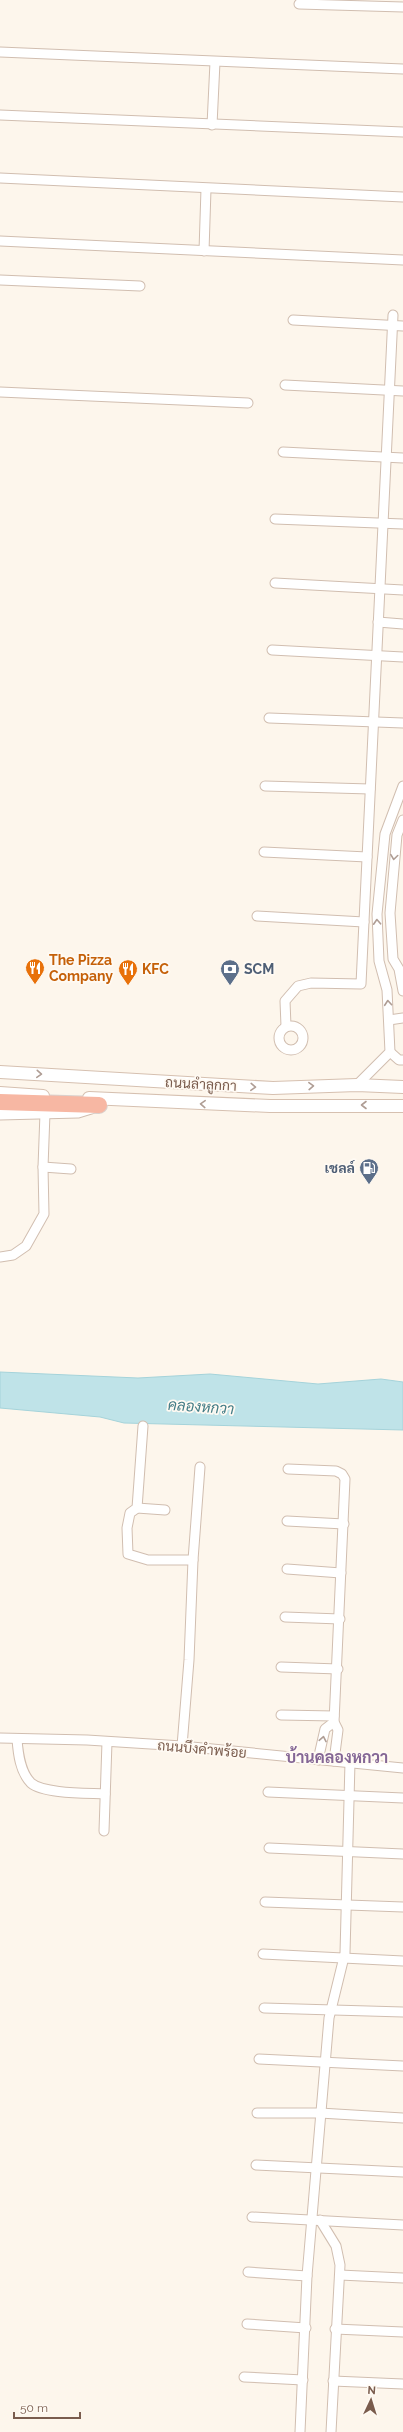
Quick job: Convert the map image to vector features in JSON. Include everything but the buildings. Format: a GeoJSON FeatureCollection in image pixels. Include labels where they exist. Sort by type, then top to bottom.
{"type":"FeatureCollection","features":[{"type":"Feature","properties":{"kind":"highway"},"geometry":{"type":"LineString","coordinates":[[0,1102],[99,1105]]}},
{"type":"Feature","properties":{"kind":"main road","name":"ถนนลำลูกกา"},"geometry":{"type":"LineString","coordinates":[[0,1072],[272,1088],[357,1085],[403,1087]]}},
{"type":"Feature","properties":{"kind":"main road","name":"ถนนลำลูกกา"},"geometry":{"type":"LineString","coordinates":[[0,1093],[270,1106],[403,1106]]}},
{"type":"Feature","properties":{"kind":"main road"},"geometry":{"type":"LineString","coordinates":[[99,1105],[122,1100]]}},
{"type":"Feature","properties":{"kind":"street"},"geometry":{"type":"LineString","coordinates":[[299,4],[352,3],[403,7]]}},
{"type":"Feature","properties":{"kind":"street"},"geometry":{"type":"LineString","coordinates":[[0,52],[215,62],[403,68]]}},
{"type":"Feature","properties":{"kind":"street"},"geometry":{"type":"LineString","coordinates":[[212,125],[215,62]]}},
{"type":"Feature","properties":{"kind":"street"},"geometry":{"type":"LineString","coordinates":[[0,115],[403,132]]}},
{"type":"Feature","properties":{"kind":"street"},"geometry":{"type":"LineString","coordinates":[[0,178],[206,189],[403,197]]}},
{"type":"Feature","properties":{"kind":"street"},"geometry":{"type":"LineString","coordinates":[[204,251],[206,189]]}},
{"type":"Feature","properties":{"kind":"street"},"geometry":{"type":"LineString","coordinates":[[0,241],[403,260]]}},
{"type":"Feature","properties":{"kind":"street"},"geometry":{"type":"LineString","coordinates":[[0,280],[140,286]]}},
{"type":"Feature","properties":{"kind":"street"},"geometry":{"type":"LineString","coordinates":[[286,1026],[285,1001],[298,986],[312,983],[361,984],[370,789],[375,722],[378,622],[393,315]]}},
{"type":"Feature","properties":{"kind":"street"},"geometry":{"type":"LineString","coordinates":[[293,320],[403,326]]}},
{"type":"Feature","properties":{"kind":"street"},"geometry":{"type":"LineString","coordinates":[[285,385],[403,391]]}},
{"type":"Feature","properties":{"kind":"street"},"geometry":{"type":"LineString","coordinates":[[0,392],[248,403]]}},
{"type":"Feature","properties":{"kind":"street"},"geometry":{"type":"LineString","coordinates":[[283,452],[403,458]]}},
{"type":"Feature","properties":{"kind":"street"},"geometry":{"type":"LineString","coordinates":[[276,519],[403,524]]}},
{"type":"Feature","properties":{"kind":"street"},"geometry":{"type":"LineString","coordinates":[[275,583],[403,590]]}},
{"type":"Feature","properties":{"kind":"street"},"geometry":{"type":"LineString","coordinates":[[378,622],[403,624]]}},
{"type":"Feature","properties":{"kind":"street"},"geometry":{"type":"LineString","coordinates":[[272,650],[403,657]]}},
{"type":"Feature","properties":{"kind":"street"},"geometry":{"type":"LineString","coordinates":[[269,718],[403,723]]}},
{"type":"Feature","properties":{"kind":"street"},"geometry":{"type":"LineString","coordinates":[[265,786],[370,789]]}},
{"type":"Feature","properties":{"kind":"street"},"geometry":{"type":"LineString","coordinates":[[403,786],[385,834],[380,869],[377,914],[379,961],[384,975],[389,1020],[390,1052],[399,1060],[403,1060]]}},
{"type":"Feature","properties":{"kind":"street"},"geometry":{"type":"LineString","coordinates":[[403,820],[397,835],[390,913],[393,959],[398,969],[403,991]]}},
{"type":"Feature","properties":{"kind":"street"},"geometry":{"type":"LineString","coordinates":[[264,852],[367,857]]}},
{"type":"Feature","properties":{"kind":"street"},"geometry":{"type":"LineString","coordinates":[[257,916],[364,922]]}},
{"type":"Feature","properties":{"kind":"street"},"geometry":{"type":"LineString","coordinates":[[384,975],[398,969]]}},
{"type":"Feature","properties":{"kind":"street"},"geometry":{"type":"LineString","coordinates":[[389,1020],[403,1018]]}},
{"type":"Feature","properties":{"kind":"street"},"geometry":{"type":"LineString","coordinates":[[357,1085],[390,1052]]}},
{"type":"Feature","properties":{"kind":"street"},"geometry":{"type":"LineString","coordinates":[[0,1114],[78,1112],[99,1105]]}},
{"type":"Feature","properties":{"kind":"street"},"geometry":{"type":"LineString","coordinates":[[0,1257],[13,1255],[26,1246],[44,1214],[43,1168],[45,1113]]}},
{"type":"Feature","properties":{"kind":"street"},"geometry":{"type":"LineString","coordinates":[[43,1168],[71,1169]]}},
{"type":"Feature","properties":{"kind":"street"},"geometry":{"type":"LineString","coordinates":[[136,1508],[143,1426]]}},
{"type":"Feature","properties":{"kind":"street"},"geometry":{"type":"LineString","coordinates":[[182,1746],[189,1660],[193,1560],[200,1467]]}},
{"type":"Feature","properties":{"kind":"street"},"geometry":{"type":"LineString","coordinates":[[288,1469],[321,1469],[342,1474],[346,1479],[338,1669],[334,1719],[338,1730],[334,1761]]}},
{"type":"Feature","properties":{"kind":"street"},"geometry":{"type":"LineString","coordinates":[[165,1510],[136,1508],[130,1513],[127,1528],[128,1554],[148,1560],[193,1560]]}},
{"type":"Feature","properties":{"kind":"street"},"geometry":{"type":"LineString","coordinates":[[287,1521],[344,1524]]}},
{"type":"Feature","properties":{"kind":"street"},"geometry":{"type":"LineString","coordinates":[[287,1569],[341,1573]]}},
{"type":"Feature","properties":{"kind":"street"},"geometry":{"type":"LineString","coordinates":[[285,1617],[340,1619]]}},
{"type":"Feature","properties":{"kind":"street"},"geometry":{"type":"LineString","coordinates":[[282,1667],[338,1669]]}},
{"type":"Feature","properties":{"kind":"street"},"geometry":{"type":"LineString","coordinates":[[281,1715],[334,1719]]}},
{"type":"Feature","properties":{"kind":"street"},"geometry":{"type":"LineString","coordinates":[[318,1760],[324,1729],[334,1719]]}},
{"type":"Feature","properties":{"kind":"street","name":"ถนนบึงคำพร้อย"},"geometry":{"type":"LineString","coordinates":[[0,1738],[182,1746],[403,1768]]}},
{"type":"Feature","properties":{"kind":"street"},"geometry":{"type":"LineString","coordinates":[[17,1739],[18,1757],[32,1783],[46,1789],[105,1794]]}},
{"type":"Feature","properties":{"kind":"street"},"geometry":{"type":"LineString","coordinates":[[104,1831],[107,1742]]}},
{"type":"Feature","properties":{"kind":"street"},"geometry":{"type":"LineString","coordinates":[[300,2432],[306,2328],[307,2276],[316,2219],[317,2167],[324,2062],[330,2011],[344,1958],[350,1762]]}},
{"type":"Feature","properties":{"kind":"street"},"geometry":{"type":"LineString","coordinates":[[268,1792],[403,1798]]}},
{"type":"Feature","properties":{"kind":"street"},"geometry":{"type":"LineString","coordinates":[[269,1848],[347,1853],[403,1854]]}},
{"type":"Feature","properties":{"kind":"street"},"geometry":{"type":"LineString","coordinates":[[265,1902],[403,1907]]}},
{"type":"Feature","properties":{"kind":"street"},"geometry":{"type":"LineString","coordinates":[[263,1954],[403,1961]]}},
{"type":"Feature","properties":{"kind":"street"},"geometry":{"type":"LineString","coordinates":[[264,2008],[403,2012]]}},
{"type":"Feature","properties":{"kind":"street"},"geometry":{"type":"LineString","coordinates":[[259,2059],[403,2066]]}},
{"type":"Feature","properties":{"kind":"street"},"geometry":{"type":"LineString","coordinates":[[257,2113],[320,2113],[403,2118]]}},
{"type":"Feature","properties":{"kind":"street"},"geometry":{"type":"LineString","coordinates":[[256,2166],[317,2167],[403,2172]]}},
{"type":"Feature","properties":{"kind":"street"},"geometry":{"type":"LineString","coordinates":[[252,2217],[316,2219],[403,2225]]}},
{"type":"Feature","properties":{"kind":"street"},"geometry":{"type":"LineString","coordinates":[[316,2219],[339,2254],[340,2275],[335,2329],[331,2432]]}},
{"type":"Feature","properties":{"kind":"street"},"geometry":{"type":"LineString","coordinates":[[248,2272],[307,2276]]}},
{"type":"Feature","properties":{"kind":"street"},"geometry":{"type":"LineString","coordinates":[[340,2275],[403,2278]]}},
{"type":"Feature","properties":{"kind":"street"},"geometry":{"type":"LineString","coordinates":[[247,2324],[306,2328]]}},
{"type":"Feature","properties":{"kind":"street"},"geometry":{"type":"LineString","coordinates":[[335,2329],[403,2332]]}},
{"type":"Feature","properties":{"kind":"street"},"geometry":{"type":"LineString","coordinates":[[244,2377],[303,2380]]}},
{"type":"Feature","properties":{"kind":"street"},"geometry":{"type":"LineString","coordinates":[[333,2381],[403,2384]]}},
{"type":"Feature","properties":{"kind":"water","name":"คลองหกวา"},"geometry":{"type":"Polygon","coordinates":[[[0,1372],[138,1378],[210,1374],[318,1384],[381,1379],[403,1382],[403,1430],[124,1423],[100,1417],[0,1408],[0,1372]]]}},
{"type":"Feature","properties":{"kind":"place","name":"The Pizza Company"},"geometry":{"type":"Point","coordinates":[35,985]}},
{"type":"Feature","properties":{"kind":"place","name":"KFC"},"geometry":{"type":"Point","coordinates":[128,986]}},
{"type":"Feature","properties":{"kind":"place","name":"SCM"},"geometry":{"type":"Point","coordinates":[230,986]}},
{"type":"Feature","properties":{"kind":"place","name":"เชลล์"},"geometry":{"type":"Point","coordinates":[369,1185]}},
{"type":"Feature","properties":{"kind":"district","name":"บ้านคลองหกวา"},"geometry":{"type":"Point","coordinates":[337,1757]}}]}
